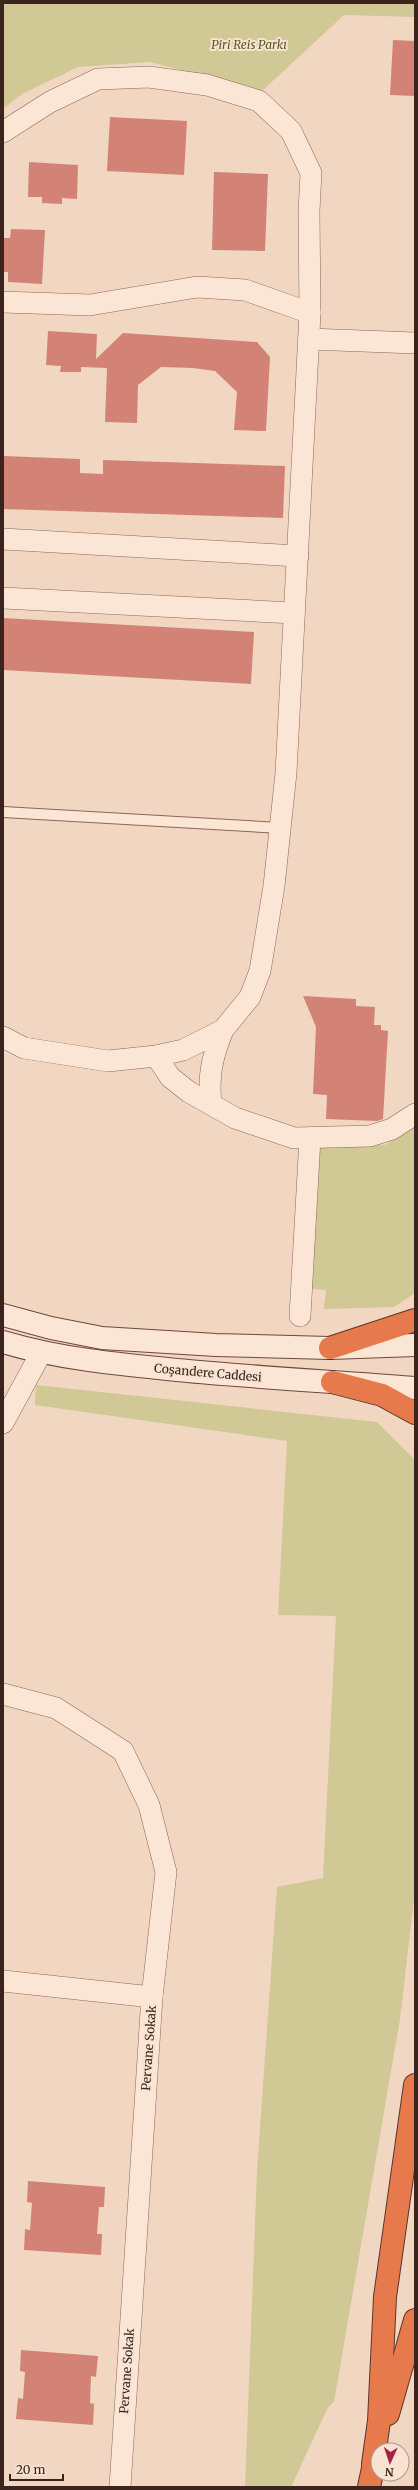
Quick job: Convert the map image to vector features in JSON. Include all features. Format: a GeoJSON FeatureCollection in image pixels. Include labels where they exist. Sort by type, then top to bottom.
{"type":"FeatureCollection","features":[{"type":"Feature","properties":{"kind":"highway"},"geometry":{"type":"LineString","coordinates":[[330,1348],[415,1320]]}},
{"type":"Feature","properties":{"kind":"highway"},"geometry":{"type":"LineString","coordinates":[[332,1382],[382,1395],[415,1413]]}},
{"type":"Feature","properties":{"kind":"highway"},"geometry":{"type":"LineString","coordinates":[[376,2442],[379,2421],[385,2297],[415,2085]]}},
{"type":"Feature","properties":{"kind":"highway"},"geometry":{"type":"LineString","coordinates":[[379,2442],[415,2320]]}},
{"type":"Feature","properties":{"kind":"main road"},"geometry":{"type":"LineString","coordinates":[[3,1315],[51,1328],[102,1338],[216,1345],[330,1348],[415,1345]]}},
{"type":"Feature","properties":{"kind":"main road","name":"Coşandere Caddesi"},"geometry":{"type":"LineString","coordinates":[[3,1342],[41,1353],[112,1364],[415,1388]]}},
{"type":"Feature","properties":{"kind":"street"},"geometry":{"type":"LineString","coordinates":[[3,132],[50,102],[98,79],[149,76],[207,85],[258,101],[291,131],[311,173],[309,211],[310,313],[298,556],[286,773],[274,886],[260,971],[250,997],[223,1030],[213,1056],[208,1081],[211,1104]]}},
{"type":"Feature","properties":{"kind":"street"},"geometry":{"type":"LineString","coordinates":[[3,302],[90,305],[197,287],[245,290],[310,313]]}},
{"type":"Feature","properties":{"kind":"street"},"geometry":{"type":"LineString","coordinates":[[309,339],[415,343]]}},
{"type":"Feature","properties":{"kind":"street"},"geometry":{"type":"LineString","coordinates":[[3,539],[298,556]]}},
{"type":"Feature","properties":{"kind":"street"},"geometry":{"type":"LineString","coordinates":[[3,598],[294,613]]}},
{"type":"Feature","properties":{"kind":"street"},"geometry":{"type":"LineString","coordinates":[[3,1037],[24,1048],[67,1056],[108,1061],[156,1056],[183,1050],[223,1030]]}},
{"type":"Feature","properties":{"kind":"street"},"geometry":{"type":"LineString","coordinates":[[156,1056],[170,1077],[189,1092],[235,1118],[275,1133],[294,1138],[370,1136],[392,1129],[415,1114]]}},
{"type":"Feature","properties":{"kind":"street"},"geometry":{"type":"LineString","coordinates":[[300,1316],[310,1138]]}},
{"type":"Feature","properties":{"kind":"street"},"geometry":{"type":"LineString","coordinates":[[3,1423],[41,1353]]}},
{"type":"Feature","properties":{"kind":"street","name":"Pervane Sokak"},"geometry":{"type":"LineString","coordinates":[[3,1694],[56,1708],[123,1751],[149,1805],[166,1872],[152,1997],[120,2487]]}},
{"type":"Feature","properties":{"kind":"street"},"geometry":{"type":"LineString","coordinates":[[3,1981],[152,1997]]}},
{"type":"Feature","properties":{"kind":"street"},"geometry":{"type":"LineString","coordinates":[[359,2487],[370,2469]]}},
{"type":"Feature","properties":{"kind":"lane"},"geometry":{"type":"LineString","coordinates":[[3,812],[280,828]]}},
{"type":"Feature","properties":{"kind":"green space","name":"Piri Reis Parkı"},"geometry":{"type":"Polygon","coordinates":[[[3,3],[415,3],[415,17],[344,15],[262,91],[150,62],[78,67],[22,94],[3,109],[3,3]]]}},
{"type":"Feature","properties":{"kind":"green space"},"geometry":{"type":"Polygon","coordinates":[[[415,1124],[415,1293],[394,1307],[324,1309],[326,1290],[306,1288],[315,1139],[385,1145],[415,1124]]]}},
{"type":"Feature","properties":{"kind":"green space"},"geometry":{"type":"Polygon","coordinates":[[[36,1385],[377,1422],[415,1460],[415,1891],[400,2019],[334,2402],[328,2407],[291,2487],[245,2487],[257,2171],[277,1887],[323,1878],[336,1616],[278,1615],[287,1441],[35,1405],[36,1385]]]}},
{"type":"Feature","properties":{"kind":"building"},"geometry":{"type":"Polygon","coordinates":[[[393,40],[415,41],[415,96],[390,95],[393,40]]]}},
{"type":"Feature","properties":{"kind":"building"},"geometry":{"type":"Polygon","coordinates":[[[110,117],[187,121],[184,175],[107,171],[110,117]]]}},
{"type":"Feature","properties":{"kind":"building"},"geometry":{"type":"Polygon","coordinates":[[[29,162],[78,165],[77,199],[62,198],[62,204],[42,203],[42,197],[28,197],[29,162]]]}},
{"type":"Feature","properties":{"kind":"building"},"geometry":{"type":"Polygon","coordinates":[[[214,172],[268,174],[265,251],[212,250],[214,172]]]}},
{"type":"Feature","properties":{"kind":"building"},"geometry":{"type":"Polygon","coordinates":[[[11,229],[45,230],[42,284],[8,282],[8,272],[3,272],[3,238],[10,238],[11,229]]]}},
{"type":"Feature","properties":{"kind":"building"},"geometry":{"type":"Polygon","coordinates":[[[48,331],[97,334],[96,359],[123,333],[257,342],[270,357],[266,431],[234,430],[237,392],[215,371],[193,368],[161,367],[138,385],[137,423],[105,422],[107,368],[81,367],[81,372],[60,372],[61,366],[46,365],[48,331]]]}},
{"type":"Feature","properties":{"kind":"building"},"geometry":{"type":"Polygon","coordinates":[[[3,456],[80,459],[80,473],[103,474],[103,460],[285,466],[283,518],[3,509],[3,456]]]}},
{"type":"Feature","properties":{"kind":"building"},"geometry":{"type":"Polygon","coordinates":[[[3,618],[254,632],[251,684],[3,670],[3,618]]]}},
{"type":"Feature","properties":{"kind":"building"},"geometry":{"type":"Polygon","coordinates":[[[303,996],[356,999],[356,1006],[375,1007],[374,1025],[381,1025],[381,1030],[388,1031],[383,1119],[377,1121],[326,1119],[327,1095],[313,1094],[316,1027],[303,996]]]}},
{"type":"Feature","properties":{"kind":"building"},"geometry":{"type":"Polygon","coordinates":[[[28,2181],[105,2187],[104,2207],[99,2207],[97,2234],[102,2234],[101,2255],[24,2250],[25,2229],[30,2230],[32,2203],[27,2202],[28,2181]]]}},
{"type":"Feature","properties":{"kind":"building"},"geometry":{"type":"Polygon","coordinates":[[[21,2350],[98,2356],[96,2377],[91,2376],[90,2403],[94,2404],[93,2425],[16,2419],[18,2398],[23,2399],[25,2372],[20,2371],[21,2350]]]}}]}
